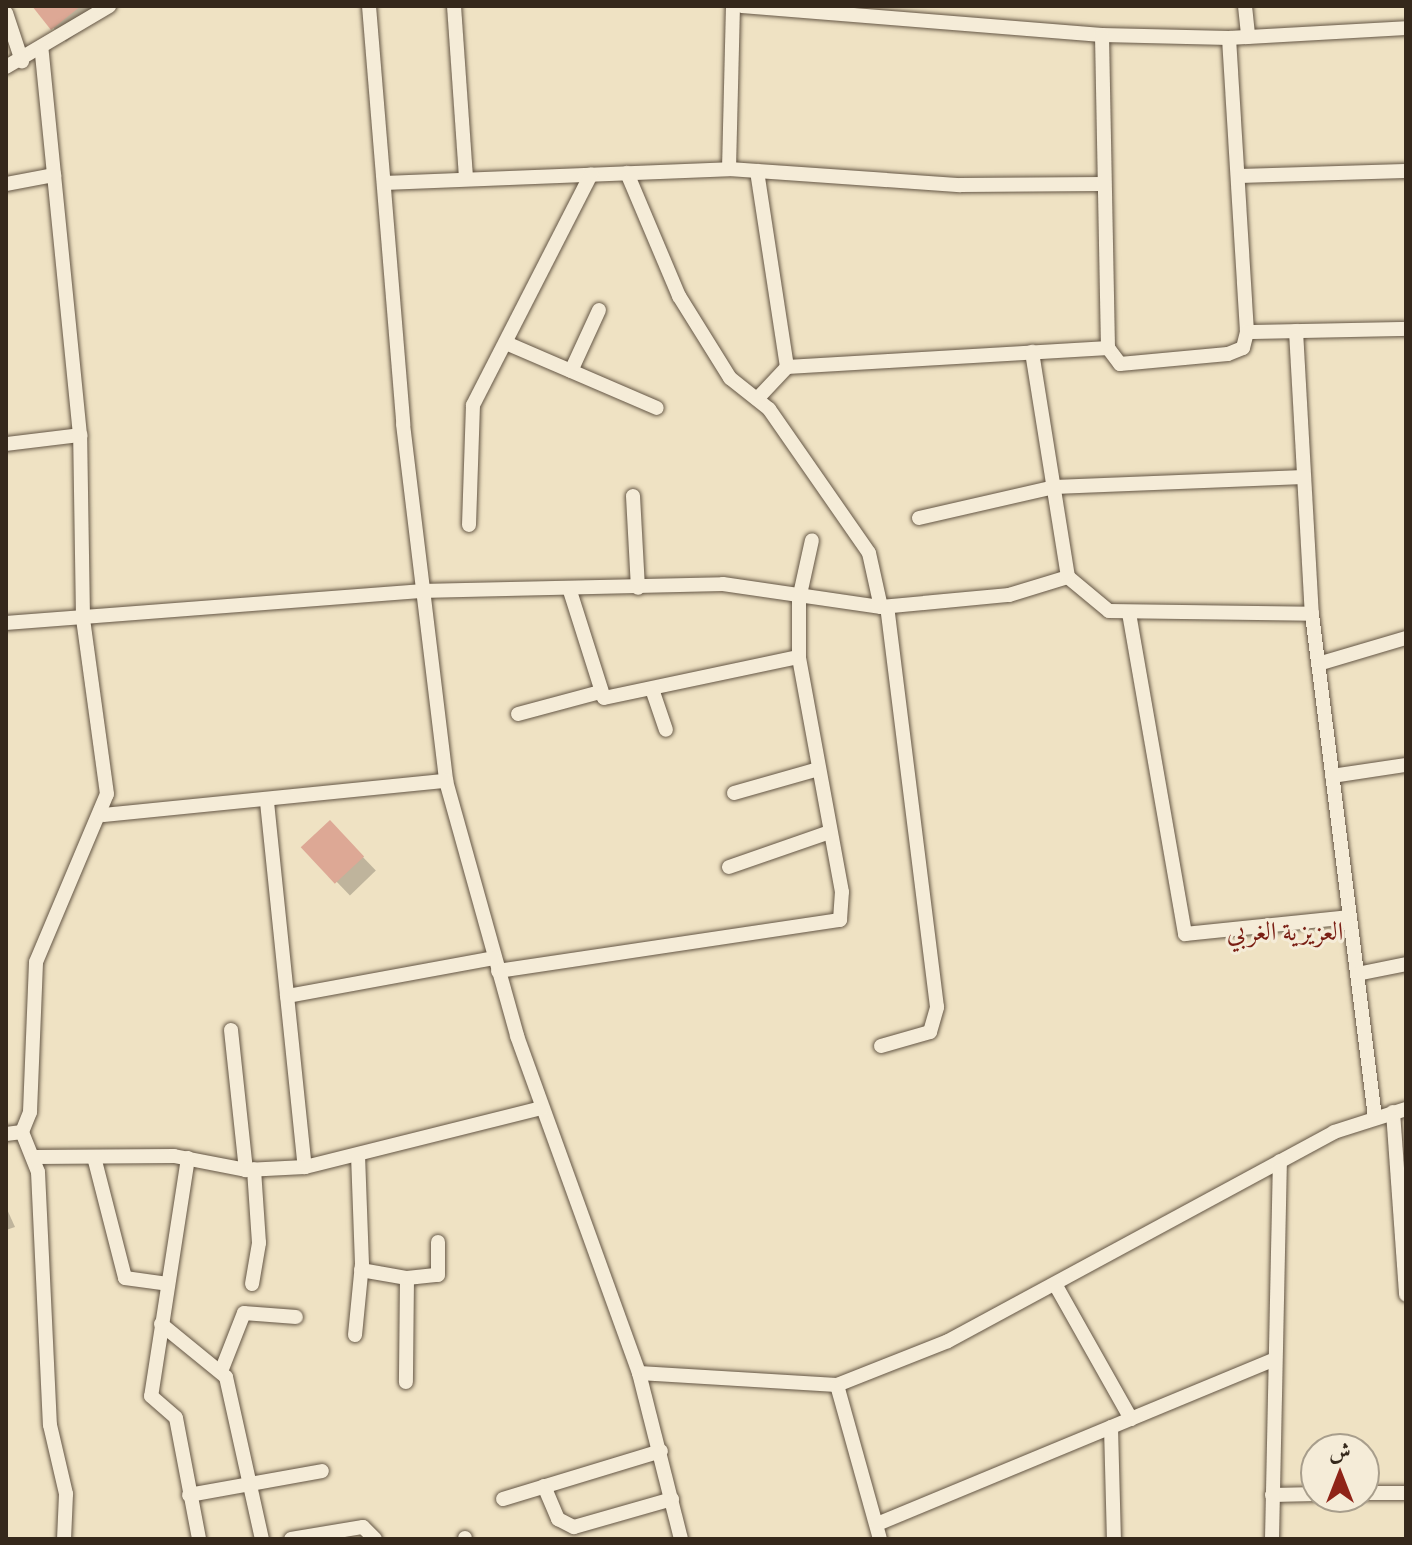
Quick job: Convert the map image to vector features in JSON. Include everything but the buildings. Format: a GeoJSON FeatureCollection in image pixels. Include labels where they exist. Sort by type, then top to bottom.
{"type":"FeatureCollection","features":[{"type":"Feature","properties":{"kind":"street"},"geometry":{"type":"LineString","coordinates":[[6,67],[42,51],[109,6]]}},
{"type":"Feature","properties":{"kind":"street"},"geometry":{"type":"LineString","coordinates":[[369,6],[420,591],[446,781],[496,964],[542,1108],[639,1373],[681,1539]]}},
{"type":"Feature","properties":{"kind":"street"},"geometry":{"type":"LineString","coordinates":[[454,6],[466,179]]}},
{"type":"Feature","properties":{"kind":"street"},"geometry":{"type":"LineString","coordinates":[[729,169],[733,6]]}},
{"type":"Feature","properties":{"kind":"street"},"geometry":{"type":"LineString","coordinates":[[742,6],[1102,35],[1229,38],[1406,28]]}},
{"type":"Feature","properties":{"kind":"street"},"geometry":{"type":"LineString","coordinates":[[1245,6],[1248,37]]}},
{"type":"Feature","properties":{"kind":"street"},"geometry":{"type":"LineString","coordinates":[[6,13],[22,61]]}},
{"type":"Feature","properties":{"kind":"street"},"geometry":{"type":"LineString","coordinates":[[1102,35],[1108,348],[1120,364],[1228,354],[1243,348],[1247,332],[1229,38]]}},
{"type":"Feature","properties":{"kind":"street"},"geometry":{"type":"LineString","coordinates":[[42,51],[80,435],[83,618],[107,794],[103,815],[36,962],[30,1112],[22,1132],[35,1157],[50,1425],[66,1494],[64,1539]]}},
{"type":"Feature","properties":{"kind":"street"},"geometry":{"type":"LineString","coordinates":[[384,183],[729,169],[960,185],[1103,184]]}},
{"type":"Feature","properties":{"kind":"street"},"geometry":{"type":"LineString","coordinates":[[757,171],[787,367]]}},
{"type":"Feature","properties":{"kind":"street"},"geometry":{"type":"LineString","coordinates":[[1238,176],[1406,171]]}},
{"type":"Feature","properties":{"kind":"street"},"geometry":{"type":"LineString","coordinates":[[627,173],[679,296],[730,378],[757,399],[869,553],[884,607],[937,1007],[930,1032],[881,1046]]}},
{"type":"Feature","properties":{"kind":"street"},"geometry":{"type":"LineString","coordinates":[[469,525],[473,405],[591,174]]}},
{"type":"Feature","properties":{"kind":"street"},"geometry":{"type":"LineString","coordinates":[[6,184],[54,175]]}},
{"type":"Feature","properties":{"kind":"street"},"geometry":{"type":"LineString","coordinates":[[571,371],[599,310]]}},
{"type":"Feature","properties":{"kind":"street"},"geometry":{"type":"LineString","coordinates":[[1247,332],[1406,329]]}},
{"type":"Feature","properties":{"kind":"street"},"geometry":{"type":"LineString","coordinates":[[1296,331],[1312,614],[1375,1117]]}},
{"type":"Feature","properties":{"kind":"street"},"geometry":{"type":"LineString","coordinates":[[506,343],[657,408]]}},
{"type":"Feature","properties":{"kind":"street"},"geometry":{"type":"LineString","coordinates":[[757,399],[787,367],[1108,348]]}},
{"type":"Feature","properties":{"kind":"street"},"geometry":{"type":"LineString","coordinates":[[1032,352],[1068,577],[1096,605],[1129,613],[1312,614]]}},
{"type":"Feature","properties":{"kind":"street"},"geometry":{"type":"LineString","coordinates":[[6,444],[80,435]]}},
{"type":"Feature","properties":{"kind":"street"},"geometry":{"type":"LineString","coordinates":[[919,518],[1054,487],[1304,477]]}},
{"type":"Feature","properties":{"kind":"street"},"geometry":{"type":"LineString","coordinates":[[633,496],[638,588]]}},
{"type":"Feature","properties":{"kind":"street"},"geometry":{"type":"LineString","coordinates":[[287,996],[496,964],[840,920],[842,892],[827,833],[799,657],[799,599],[812,540]]}},
{"type":"Feature","properties":{"kind":"street"},"geometry":{"type":"LineString","coordinates":[[6,623],[420,591],[570,591],[723,584],[799,599],[884,607],[1009,595],[1068,577]]}},
{"type":"Feature","properties":{"kind":"street"},"geometry":{"type":"LineString","coordinates":[[570,591],[600,692],[610,699],[799,657]]}},
{"type":"Feature","properties":{"kind":"street"},"geometry":{"type":"LineString","coordinates":[[1129,613],[1185,934],[1350,917]]}},
{"type":"Feature","properties":{"kind":"street"},"geometry":{"type":"LineString","coordinates":[[1318,664],[1406,638]]}},
{"type":"Feature","properties":{"kind":"street"},"geometry":{"type":"LineString","coordinates":[[652,689],[666,730]]}},
{"type":"Feature","properties":{"kind":"street"},"geometry":{"type":"LineString","coordinates":[[518,714],[600,692]]}},
{"type":"Feature","properties":{"kind":"street"},"geometry":{"type":"LineString","coordinates":[[1332,776],[1406,765]]}},
{"type":"Feature","properties":{"kind":"street"},"geometry":{"type":"LineString","coordinates":[[734,793],[818,769]]}},
{"type":"Feature","properties":{"kind":"street"},"geometry":{"type":"LineString","coordinates":[[103,815],[267,802],[446,781]]}},
{"type":"Feature","properties":{"kind":"street"},"geometry":{"type":"LineString","coordinates":[[267,802],[305,1167]]}},
{"type":"Feature","properties":{"kind":"street"},"geometry":{"type":"LineString","coordinates":[[729,867],[827,833]]}},
{"type":"Feature","properties":{"kind":"street"},"geometry":{"type":"LineString","coordinates":[[1357,974],[1406,964]]}},
{"type":"Feature","properties":{"kind":"street"},"geometry":{"type":"LineString","coordinates":[[231,1030],[259,1243],[252,1284]]}},
{"type":"Feature","properties":{"kind":"street"},"geometry":{"type":"LineString","coordinates":[[35,1157],[188,1158],[250,1169],[305,1167],[542,1108]]}},
{"type":"Feature","properties":{"kind":"street"},"geometry":{"type":"LineString","coordinates":[[639,1373],[837,1385],[948,1341],[1280,1161],[1375,1117],[1400,1110],[1406,1295]]}},
{"type":"Feature","properties":{"kind":"street"},"geometry":{"type":"LineString","coordinates":[[6,1134],[22,1132]]}},
{"type":"Feature","properties":{"kind":"street"},"geometry":{"type":"LineString","coordinates":[[355,1335],[361,1270],[358,1155]]}},
{"type":"Feature","properties":{"kind":"street"},"geometry":{"type":"LineString","coordinates":[[94,1157],[125,1278],[168,1284]]}},
{"type":"Feature","properties":{"kind":"street"},"geometry":{"type":"LineString","coordinates":[[188,1158],[151,1396],[176,1418],[199,1539]]}},
{"type":"Feature","properties":{"kind":"street"},"geometry":{"type":"LineString","coordinates":[[1272,1539],[1273,1360],[1280,1161]]}},
{"type":"Feature","properties":{"kind":"street"},"geometry":{"type":"LineString","coordinates":[[361,1270],[407,1278],[438,1275],[438,1242]]}},
{"type":"Feature","properties":{"kind":"street"},"geometry":{"type":"LineString","coordinates":[[406,1382],[407,1278]]}},
{"type":"Feature","properties":{"kind":"street"},"geometry":{"type":"LineString","coordinates":[[1055,1284],[1131,1419]]}},
{"type":"Feature","properties":{"kind":"street"},"geometry":{"type":"LineString","coordinates":[[262,1539],[222,1369],[244,1313],[296,1317]]}},
{"type":"Feature","properties":{"kind":"street"},"geometry":{"type":"LineString","coordinates":[[161,1324],[222,1369]]}},
{"type":"Feature","properties":{"kind":"street"},"geometry":{"type":"LineString","coordinates":[[877,1524],[1273,1360]]}},
{"type":"Feature","properties":{"kind":"street"},"geometry":{"type":"LineString","coordinates":[[837,1385],[880,1539]]}},
{"type":"Feature","properties":{"kind":"street"},"geometry":{"type":"LineString","coordinates":[[1111,1427],[1114,1539]]}},
{"type":"Feature","properties":{"kind":"street"},"geometry":{"type":"LineString","coordinates":[[503,1499],[661,1451]]}},
{"type":"Feature","properties":{"kind":"street"},"geometry":{"type":"LineString","coordinates":[[189,1495],[249,1487],[322,1471]]}},
{"type":"Feature","properties":{"kind":"street"},"geometry":{"type":"LineString","coordinates":[[544,1486],[558,1519],[574,1527],[672,1499]]}},
{"type":"Feature","properties":{"kind":"street"},"geometry":{"type":"LineString","coordinates":[[1380,1493],[1406,1493]]}},
{"type":"Feature","properties":{"kind":"street"},"geometry":{"type":"LineString","coordinates":[[1272,1495],[1300,1494]]}},
{"type":"Feature","properties":{"kind":"street"},"geometry":{"type":"LineString","coordinates":[[291,1539],[363,1527],[375,1539]]}},
{"type":"Feature","properties":{"kind":"district","name":"العزيزية الغربي"},"geometry":{"type":"Point","coordinates":[1285,931]}}]}
